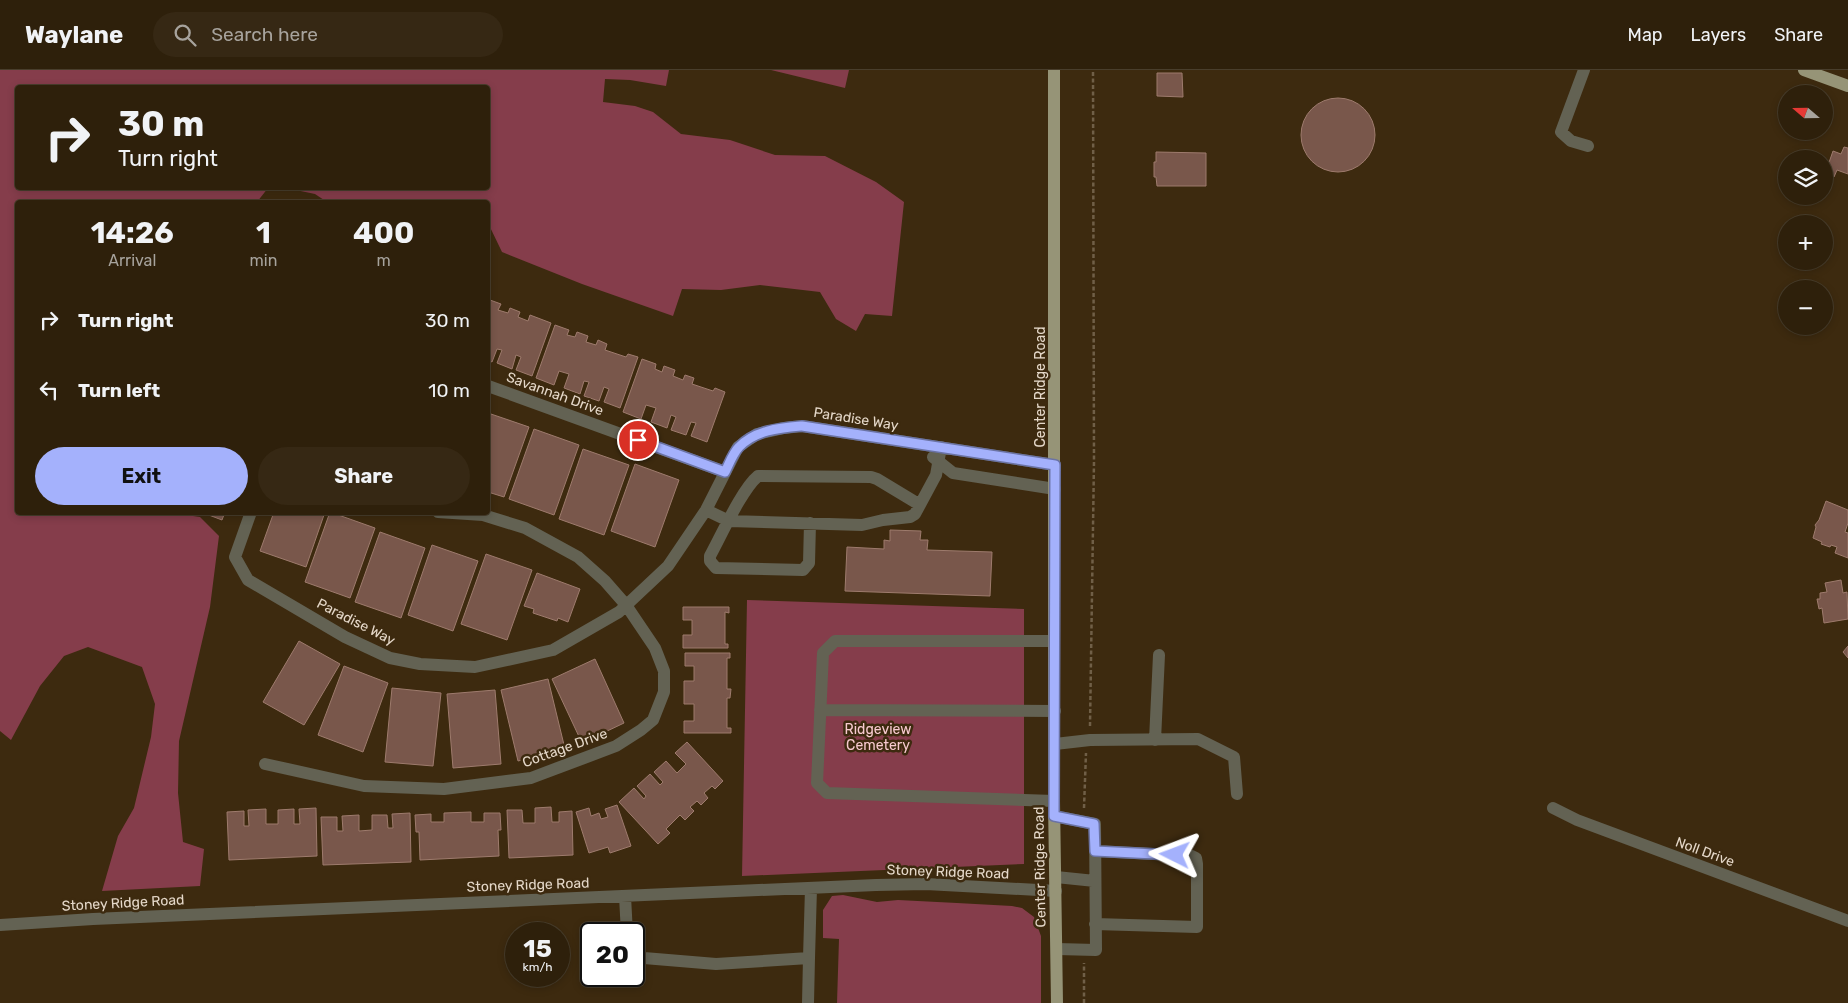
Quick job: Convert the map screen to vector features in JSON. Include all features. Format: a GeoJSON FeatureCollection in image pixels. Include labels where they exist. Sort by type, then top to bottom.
{"type":"FeatureCollection","features":[{"type":"Feature","properties":{"kind":"main road","name":"Center Ridge Road"},"geometry":{"type":"LineString","coordinates":[[1054,70],[1054,816],[1057,1003]]}},
{"type":"Feature","properties":{"kind":"main road"},"geometry":{"type":"LineString","coordinates":[[1804,70],[1848,86]]}},
{"type":"Feature","properties":{"kind":"street"},"geometry":{"type":"LineString","coordinates":[[1584,70],[1561,132],[1571,141],[1588,146]]}},
{"type":"Feature","properties":{"kind":"street","name":"Savannah Drive"},"geometry":{"type":"LineString","coordinates":[[490,387],[725,472]]}},
{"type":"Feature","properties":{"kind":"street","name":"Paradise Way"},"geometry":{"type":"LineString","coordinates":[[250,515],[235,557],[248,580],[345,637],[390,658],[420,664],[475,667],[553,650],[619,612],[668,566],[706,510],[738,447],[757,434],[802,426],[1055,465]]}},
{"type":"Feature","properties":{"kind":"street"},"geometry":{"type":"LineString","coordinates":[[918,444],[953,473],[1055,489]]}},
{"type":"Feature","properties":{"kind":"street"},"geometry":{"type":"LineString","coordinates":[[706,510],[729,521],[870,524],[883,520],[910,517],[915,514],[936,476],[940,447]]}},
{"type":"Feature","properties":{"kind":"street"},"geometry":{"type":"LineString","coordinates":[[810,523],[809,563],[802,570],[716,568],[710,561],[710,556],[729,521],[750,484],[758,476],[877,479],[920,505]]}},
{"type":"Feature","properties":{"kind":"street","name":"Cottage Drive"},"geometry":{"type":"LineString","coordinates":[[264,764],[364,786],[444,789],[531,778],[616,746],[641,730],[652,720],[664,692],[664,671],[655,648],[626,605],[606,581],[578,557],[524,528],[483,516],[472,515]]}},
{"type":"Feature","properties":{"kind":"street"},"geometry":{"type":"LineString","coordinates":[[1054,641],[835,642],[822,653],[817,782],[827,793],[1054,801]]}},
{"type":"Feature","properties":{"kind":"street"},"geometry":{"type":"LineString","coordinates":[[1155,740],[1159,655]]}},
{"type":"Feature","properties":{"kind":"street"},"geometry":{"type":"LineString","coordinates":[[820,710],[1055,711]]}},
{"type":"Feature","properties":{"kind":"street"},"geometry":{"type":"LineString","coordinates":[[1055,744],[1090,740],[1198,739],[1234,756],[1237,794]]}},
{"type":"Feature","properties":{"kind":"street","name":"Noll Drive"},"geometry":{"type":"LineString","coordinates":[[1553,808],[1577,820],[1848,921]]}},
{"type":"Feature","properties":{"kind":"street"},"geometry":{"type":"LineString","coordinates":[[1054,816],[1094,824],[1095,851],[1096,950],[1057,950]]}},
{"type":"Feature","properties":{"kind":"street"},"geometry":{"type":"LineString","coordinates":[[1095,851],[1184,855],[1196,858],[1197,927],[1095,924]]}},
{"type":"Feature","properties":{"kind":"street"},"geometry":{"type":"LineString","coordinates":[[1056,877],[1095,881]]}},
{"type":"Feature","properties":{"kind":"street","name":"Stoney Ridge Road"},"geometry":{"type":"LineString","coordinates":[[0,925],[112,918],[926,884],[1056,891]]}},
{"type":"Feature","properties":{"kind":"street"},"geometry":{"type":"LineString","coordinates":[[808,1003],[811,888]]}},
{"type":"Feature","properties":{"kind":"street"},"geometry":{"type":"LineString","coordinates":[[625,896],[626,922]]}},
{"type":"Feature","properties":{"kind":"street"},"geometry":{"type":"LineString","coordinates":[[645,958],[716,964],[809,958]]}},
{"type":"Feature","properties":{"kind":"path"},"geometry":{"type":"LineString","coordinates":[[1084,822],[1085,757],[1090,740],[1094,461],[1093,70]]}},
{"type":"Feature","properties":{"kind":"green space"},"geometry":{"type":"Polygon","coordinates":[[[0,70],[669,70],[666,86],[630,80],[605,79],[603,102],[635,106],[653,112],[681,134],[730,140],[775,155],[825,156],[876,182],[904,202],[892,316],[865,314],[856,331],[836,319],[820,292],[760,285],[721,290],[682,289],[673,316],[582,284],[502,252],[490,227],[490,200],[324,200],[315,194],[296,190],[490,190],[490,85],[15,85],[15,190],[266,190],[259,200],[15,200],[15,515],[186,515],[200,517],[219,536],[210,607],[179,741],[178,793],[183,842],[204,849],[200,886],[102,891],[118,836],[134,808],[151,737],[155,704],[142,667],[88,647],[64,656],[40,686],[11,740],[0,731],[0,70]]]}},
{"type":"Feature","properties":{"kind":"green space"},"geometry":{"type":"Polygon","coordinates":[[[771,70],[849,70],[845,88],[771,70]]]}},
{"type":"Feature","properties":{"kind":"green space","name":"Ridgeview Cemetery"},"geometry":{"type":"Polygon","coordinates":[[[747,600],[1024,609],[1024,864],[742,876],[747,600]]]}},
{"type":"Feature","properties":{"kind":"green space"},"geometry":{"type":"Polygon","coordinates":[[[843,895],[877,902],[898,900],[1022,908],[1034,917],[1041,936],[1041,1003],[837,1003],[839,939],[823,938],[823,910],[832,896],[843,895]]]}},
{"type":"Feature","properties":{"kind":"building"},"geometry":{"type":"Polygon","coordinates":[[[1157,73],[1182,73],[1183,97],[1157,96],[1157,73]]]}},
{"type":"Feature","properties":{"kind":"building"},"geometry":{"type":"Polygon","coordinates":[[[1338,98],[1352,101],[1364,109],[1372,121],[1375,135],[1372,149],[1364,161],[1352,169],[1338,172],[1324,169],[1312,161],[1304,149],[1301,135],[1304,121],[1312,109],[1324,101],[1338,98]]]}},
{"type":"Feature","properties":{"kind":"building"},"geometry":{"type":"Polygon","coordinates":[[[1844,147],[1848,148],[1848,174],[1837,170],[1834,177],[1833,151],[1841,154],[1844,147]]]}},
{"type":"Feature","properties":{"kind":"building"},"geometry":{"type":"Polygon","coordinates":[[[1156,152],[1206,153],[1206,186],[1157,186],[1156,177],[1154,177],[1156,152]]]}},
{"type":"Feature","properties":{"kind":"building"},"geometry":{"type":"Polygon","coordinates":[[[490,300],[501,304],[498,310],[508,313],[510,308],[520,312],[518,317],[528,321],[530,315],[551,323],[532,376],[516,370],[521,357],[516,355],[512,369],[497,363],[502,350],[497,349],[492,362],[490,361],[490,300]]]}},
{"type":"Feature","properties":{"kind":"building"},"geometry":{"type":"Polygon","coordinates":[[[555,325],[569,330],[567,335],[575,337],[577,332],[588,336],[586,342],[596,345],[598,340],[607,344],[605,350],[626,357],[628,354],[638,357],[620,408],[604,402],[609,389],[604,387],[599,401],[584,396],[589,382],[584,381],[580,394],[564,388],[569,374],[559,371],[554,385],[536,378],[555,325]]]}},
{"type":"Feature","properties":{"kind":"building"},"geometry":{"type":"Polygon","coordinates":[[[642,359],[656,364],[655,369],[662,372],[664,366],[675,370],[673,376],[683,380],[685,375],[694,378],[692,384],[713,391],[715,388],[725,392],[707,442],[691,436],[696,423],[691,422],[686,435],[671,430],[676,417],[671,415],[667,428],[651,422],[656,408],[646,405],[641,419],[623,412],[642,359]]]}},
{"type":"Feature","properties":{"kind":"building"},"geometry":{"type":"Polygon","coordinates":[[[490,414],[529,427],[504,497],[490,493],[490,414]]]}},
{"type":"Feature","properties":{"kind":"building"},"geometry":{"type":"Polygon","coordinates":[[[534,429],[579,445],[554,515],[509,499],[534,429]]]}},
{"type":"Feature","properties":{"kind":"building"},"geometry":{"type":"Polygon","coordinates":[[[583,449],[629,465],[604,535],[559,519],[583,449]]]}},
{"type":"Feature","properties":{"kind":"building"},"geometry":{"type":"Polygon","coordinates":[[[635,464],[679,480],[655,547],[611,531],[635,464]]]}},
{"type":"Feature","properties":{"kind":"building"},"geometry":{"type":"Polygon","coordinates":[[[1826,501],[1848,510],[1848,523],[1845,532],[1848,533],[1848,558],[1835,553],[1837,547],[1821,544],[1822,542],[1813,538],[1815,525],[1819,520],[1826,501]]]}},
{"type":"Feature","properties":{"kind":"building"},"geometry":{"type":"Polygon","coordinates":[[[209,515],[224,515],[222,520],[209,515]]]}},
{"type":"Feature","properties":{"kind":"building"},"geometry":{"type":"Polygon","coordinates":[[[273,515],[324,515],[306,567],[260,551],[273,515]]]}},
{"type":"Feature","properties":{"kind":"building"},"geometry":{"type":"Polygon","coordinates":[[[329,515],[338,515],[375,528],[350,598],[305,582],[329,515]]]}},
{"type":"Feature","properties":{"kind":"building"},"geometry":{"type":"Polygon","coordinates":[[[890,530],[921,531],[920,540],[928,540],[927,550],[992,552],[990,596],[845,591],[847,547],[884,549],[884,540],[890,541],[890,530]]]}},
{"type":"Feature","properties":{"kind":"building"},"geometry":{"type":"Polygon","coordinates":[[[380,532],[425,548],[401,618],[355,602],[380,532]]]}},
{"type":"Feature","properties":{"kind":"building"},"geometry":{"type":"Polygon","coordinates":[[[432,545],[478,561],[453,631],[408,615],[432,545]]]}},
{"type":"Feature","properties":{"kind":"building"},"geometry":{"type":"Polygon","coordinates":[[[486,554],[532,570],[507,640],[461,624],[486,554]]]}},
{"type":"Feature","properties":{"kind":"building"},"geometry":{"type":"Polygon","coordinates":[[[537,573],[580,589],[568,622],[558,618],[557,621],[533,613],[534,609],[524,606],[537,573]]]}},
{"type":"Feature","properties":{"kind":"building"},"geometry":{"type":"Polygon","coordinates":[[[1841,580],[1843,593],[1847,592],[1848,619],[1824,623],[1822,608],[1819,609],[1817,599],[1820,599],[1820,593],[1827,592],[1825,583],[1841,580]]]}},
{"type":"Feature","properties":{"kind":"building"},"geometry":{"type":"Polygon","coordinates":[[[683,607],[729,607],[729,613],[725,612],[725,644],[728,644],[728,648],[683,648],[683,635],[692,635],[692,620],[683,620],[683,607]]]}},
{"type":"Feature","properties":{"kind":"building"},"geometry":{"type":"Polygon","coordinates":[[[299,641],[340,664],[304,725],[263,702],[299,641]]]}},
{"type":"Feature","properties":{"kind":"building"},"geometry":{"type":"Polygon","coordinates":[[[1848,646],[1848,658],[1843,652],[1848,646]]]}},
{"type":"Feature","properties":{"kind":"building"},"geometry":{"type":"Polygon","coordinates":[[[685,653],[730,653],[730,658],[727,658],[727,689],[731,689],[730,698],[727,698],[727,728],[731,728],[731,733],[684,733],[684,721],[694,721],[694,704],[684,704],[684,681],[694,681],[694,666],[685,666],[685,653]]]}},
{"type":"Feature","properties":{"kind":"building"},"geometry":{"type":"Polygon","coordinates":[[[595,659],[624,723],[582,743],[552,679],[595,659]]]}},
{"type":"Feature","properties":{"kind":"building"},"geometry":{"type":"Polygon","coordinates":[[[344,666],[388,683],[363,752],[318,735],[344,666]]]}},
{"type":"Feature","properties":{"kind":"building"},"geometry":{"type":"Polygon","coordinates":[[[548,679],[565,749],[518,761],[501,690],[548,679]]]}},
{"type":"Feature","properties":{"kind":"building"},"geometry":{"type":"Polygon","coordinates":[[[392,688],[441,693],[433,766],[385,762],[392,688]]]}},
{"type":"Feature","properties":{"kind":"building"},"geometry":{"type":"Polygon","coordinates":[[[495,690],[501,764],[453,768],[447,694],[495,690]]]}},
{"type":"Feature","properties":{"kind":"building"},"geometry":{"type":"Polygon","coordinates":[[[687,742],[723,781],[715,789],[712,786],[704,793],[708,798],[701,805],[697,801],[690,807],[694,811],[685,820],[680,815],[666,829],[670,833],[658,844],[619,802],[634,788],[644,799],[646,796],[637,786],[650,774],[660,785],[663,782],[654,772],[666,761],[677,773],[686,764],[675,753],[687,742]]]}},
{"type":"Feature","properties":{"kind":"building"},"geometry":{"type":"Polygon","coordinates":[[[617,805],[631,846],[610,853],[608,847],[589,853],[576,812],[589,808],[591,816],[599,813],[601,819],[608,817],[605,809],[617,805]]]}},
{"type":"Feature","properties":{"kind":"building"},"geometry":{"type":"Polygon","coordinates":[[[551,807],[552,822],[559,822],[559,812],[572,811],[573,855],[509,858],[507,810],[522,810],[523,823],[535,823],[535,808],[551,807]]]}},
{"type":"Feature","properties":{"kind":"building"},"geometry":{"type":"Polygon","coordinates":[[[316,808],[317,856],[229,860],[227,812],[244,811],[244,826],[249,826],[248,810],[266,809],[266,824],[278,824],[278,810],[294,809],[294,824],[300,824],[299,809],[316,808]]]}},
{"type":"Feature","properties":{"kind":"building"},"geometry":{"type":"Polygon","coordinates":[[[471,812],[471,822],[484,822],[484,813],[500,813],[501,830],[498,830],[499,856],[420,860],[419,832],[416,832],[415,815],[431,814],[431,822],[444,822],[444,813],[471,812]]]}},
{"type":"Feature","properties":{"kind":"building"},"geometry":{"type":"Polygon","coordinates":[[[410,813],[411,862],[323,865],[321,817],[337,817],[337,831],[343,831],[342,816],[359,815],[359,831],[372,830],[372,815],[387,815],[388,828],[393,828],[392,814],[410,813]]]}},
{"type":"Feature","properties":{"kind":"route"},"geometry":{"type":"LineString","coordinates":[[638,440],[725,472],[738,447],[757,434],[802,426],[1055,465],[1054,816],[1094,824],[1095,851],[1175,855]]}}]}
